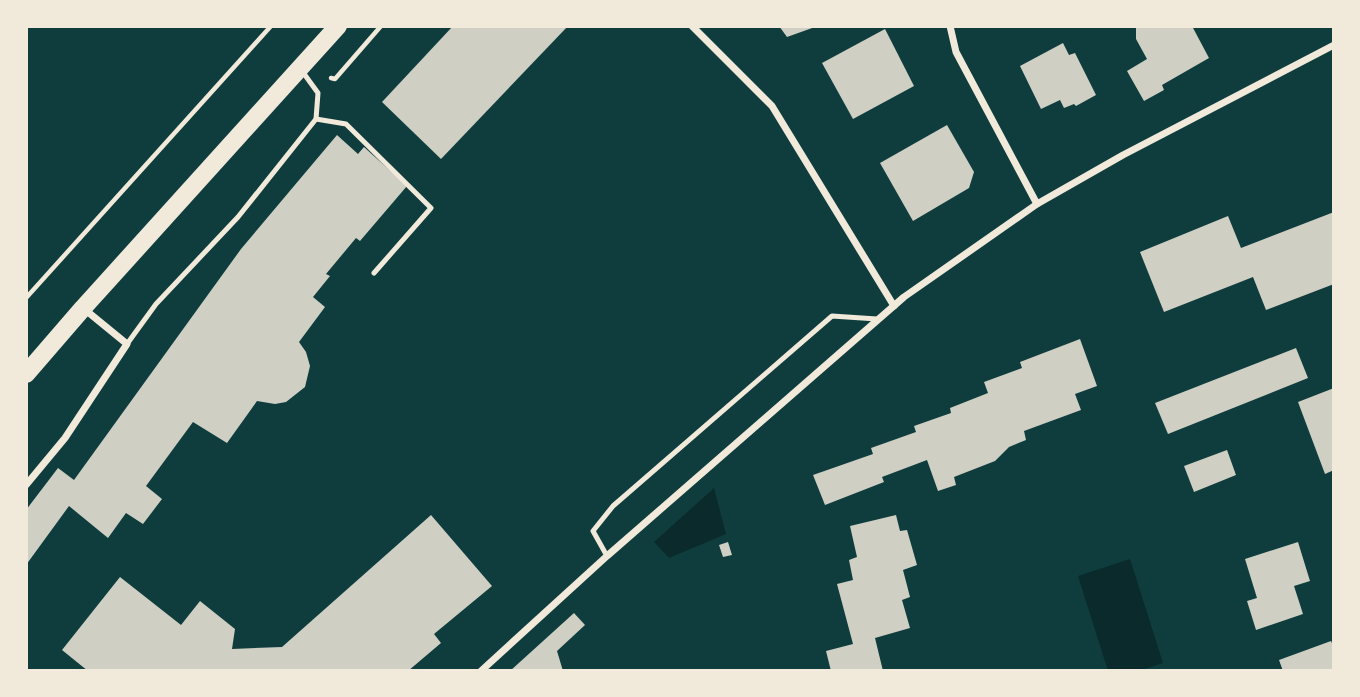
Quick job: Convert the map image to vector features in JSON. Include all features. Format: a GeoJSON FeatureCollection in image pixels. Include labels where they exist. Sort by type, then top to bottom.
{"type":"FeatureCollection","features":[{"type":"Feature","properties":{"kind":"main road"},"geometry":{"type":"LineString","coordinates":[[26,374],[338,26]]}},
{"type":"Feature","properties":{"kind":"street"},"geometry":{"type":"LineString","coordinates":[[692,26],[772,106],[894,306]]}},
{"type":"Feature","properties":{"kind":"street"},"geometry":{"type":"LineString","coordinates":[[950,26],[956,52],[1037,204]]}},
{"type":"Feature","properties":{"kind":"street"},"geometry":{"type":"LineString","coordinates":[[481,671],[607,556],[894,306],[1037,204],[1123,155],[1334,45]]}},
{"type":"Feature","properties":{"kind":"street"},"geometry":{"type":"LineString","coordinates":[[26,485],[65,438],[127,344],[83,308]]}},
{"type":"Feature","properties":{"kind":"lane"},"geometry":{"type":"LineString","coordinates":[[127,344],[156,304],[238,217],[316,119],[318,93],[300,69]]}},
{"type":"Feature","properties":{"kind":"lane"},"geometry":{"type":"LineString","coordinates":[[316,119],[346,124],[432,208],[374,273]]}},
{"type":"Feature","properties":{"kind":"lane"},"geometry":{"type":"LineString","coordinates":[[607,556],[593,531],[623,497],[832,316],[877,319]]}},
{"type":"Feature","properties":{"kind":"path"},"geometry":{"type":"LineString","coordinates":[[26,299],[271,26]]}},
{"type":"Feature","properties":{"kind":"water"},"geometry":{"type":"Polygon","coordinates":[[[714,488],[726,534],[669,558],[654,542],[714,488]]]}},
{"type":"Feature","properties":{"kind":"water"},"geometry":{"type":"Polygon","coordinates":[[[1130,559],[1163,663],[1139,671],[1108,671],[1078,576],[1130,559]]]}},
{"type":"Feature","properties":{"kind":"building"},"geometry":{"type":"Polygon","coordinates":[[[453,26],[568,26],[441,159],[382,102],[453,26]]]}},
{"type":"Feature","properties":{"kind":"building"},"geometry":{"type":"Polygon","coordinates":[[[779,26],[815,26],[815,27],[787,37],[779,26]]]}},
{"type":"Feature","properties":{"kind":"building"},"geometry":{"type":"Polygon","coordinates":[[[1136,26],[1192,26],[1209,58],[1162,85],[1164,90],[1144,101],[1127,71],[1147,59],[1136,39],[1136,26]]]}},
{"type":"Feature","properties":{"kind":"building"},"geometry":{"type":"Polygon","coordinates":[[[885,29],[914,86],[853,119],[822,63],[885,29]]]}},
{"type":"Feature","properties":{"kind":"building"},"geometry":{"type":"Polygon","coordinates":[[[1063,43],[1069,55],[1075,53],[1096,95],[1076,106],[1074,104],[1064,108],[1060,100],[1041,109],[1020,66],[1063,43]]]}},
{"type":"Feature","properties":{"kind":"building"},"geometry":{"type":"Polygon","coordinates":[[[947,125],[974,172],[969,188],[913,221],[880,163],[947,125]]]}},
{"type":"Feature","properties":{"kind":"building"},"geometry":{"type":"Polygon","coordinates":[[[337,135],[358,154],[364,147],[407,186],[360,241],[356,238],[326,274],[330,276],[313,297],[325,307],[299,342],[306,352],[310,366],[305,387],[286,402],[275,404],[257,401],[227,443],[193,422],[146,486],[162,499],[143,524],[126,513],[108,538],[69,506],[26,565],[26,510],[58,468],[74,480],[241,249],[337,135]]]}},
{"type":"Feature","properties":{"kind":"building"},"geometry":{"type":"Polygon","coordinates":[[[1334,212],[1334,284],[1266,310],[1253,277],[1164,312],[1140,252],[1228,216],[1241,248],[1334,212]]]}},
{"type":"Feature","properties":{"kind":"building"},"geometry":{"type":"Polygon","coordinates":[[[1080,339],[1097,386],[1075,394],[1081,410],[1024,431],[1026,440],[1009,447],[995,461],[954,477],[956,485],[938,491],[927,460],[882,477],[884,482],[825,505],[813,475],[873,454],[871,448],[916,432],[914,426],[951,413],[950,408],[988,393],[984,382],[1022,368],[1020,362],[1080,339]]]}},
{"type":"Feature","properties":{"kind":"building"},"geometry":{"type":"Polygon","coordinates":[[[1296,348],[1308,378],[1168,434],[1155,403],[1296,348]]]}},
{"type":"Feature","properties":{"kind":"building"},"geometry":{"type":"Polygon","coordinates":[[[1334,388],[1334,470],[1325,474],[1298,402],[1334,388]]]}},
{"type":"Feature","properties":{"kind":"building"},"geometry":{"type":"Polygon","coordinates":[[[1227,450],[1236,475],[1194,492],[1184,466],[1227,450]]]}},
{"type":"Feature","properties":{"kind":"building"},"geometry":{"type":"Polygon","coordinates":[[[431,515],[492,586],[434,634],[441,643],[408,671],[88,671],[62,650],[120,577],[181,625],[200,601],[235,629],[232,649],[282,647],[431,515]]]}},
{"type":"Feature","properties":{"kind":"building"},"geometry":{"type":"Polygon","coordinates":[[[896,515],[900,531],[907,530],[917,565],[903,570],[910,597],[902,600],[910,628],[875,638],[883,671],[831,671],[826,651],[853,644],[837,584],[853,580],[849,560],[857,557],[850,526],[896,515]]]}},
{"type":"Feature","properties":{"kind":"building"},"geometry":{"type":"Polygon","coordinates":[[[728,542],[732,555],[723,557],[719,545],[728,542]]]}},
{"type":"Feature","properties":{"kind":"building"},"geometry":{"type":"Polygon","coordinates":[[[1298,542],[1310,581],[1294,586],[1303,614],[1256,630],[1247,601],[1257,598],[1245,559],[1298,542]]]}},
{"type":"Feature","properties":{"kind":"building"},"geometry":{"type":"Polygon","coordinates":[[[574,613],[585,625],[557,651],[563,671],[510,671],[574,613]]]}},
{"type":"Feature","properties":{"kind":"building"},"geometry":{"type":"Polygon","coordinates":[[[1331,641],[1334,648],[1334,671],[1283,671],[1279,660],[1331,641]]]}}]}
